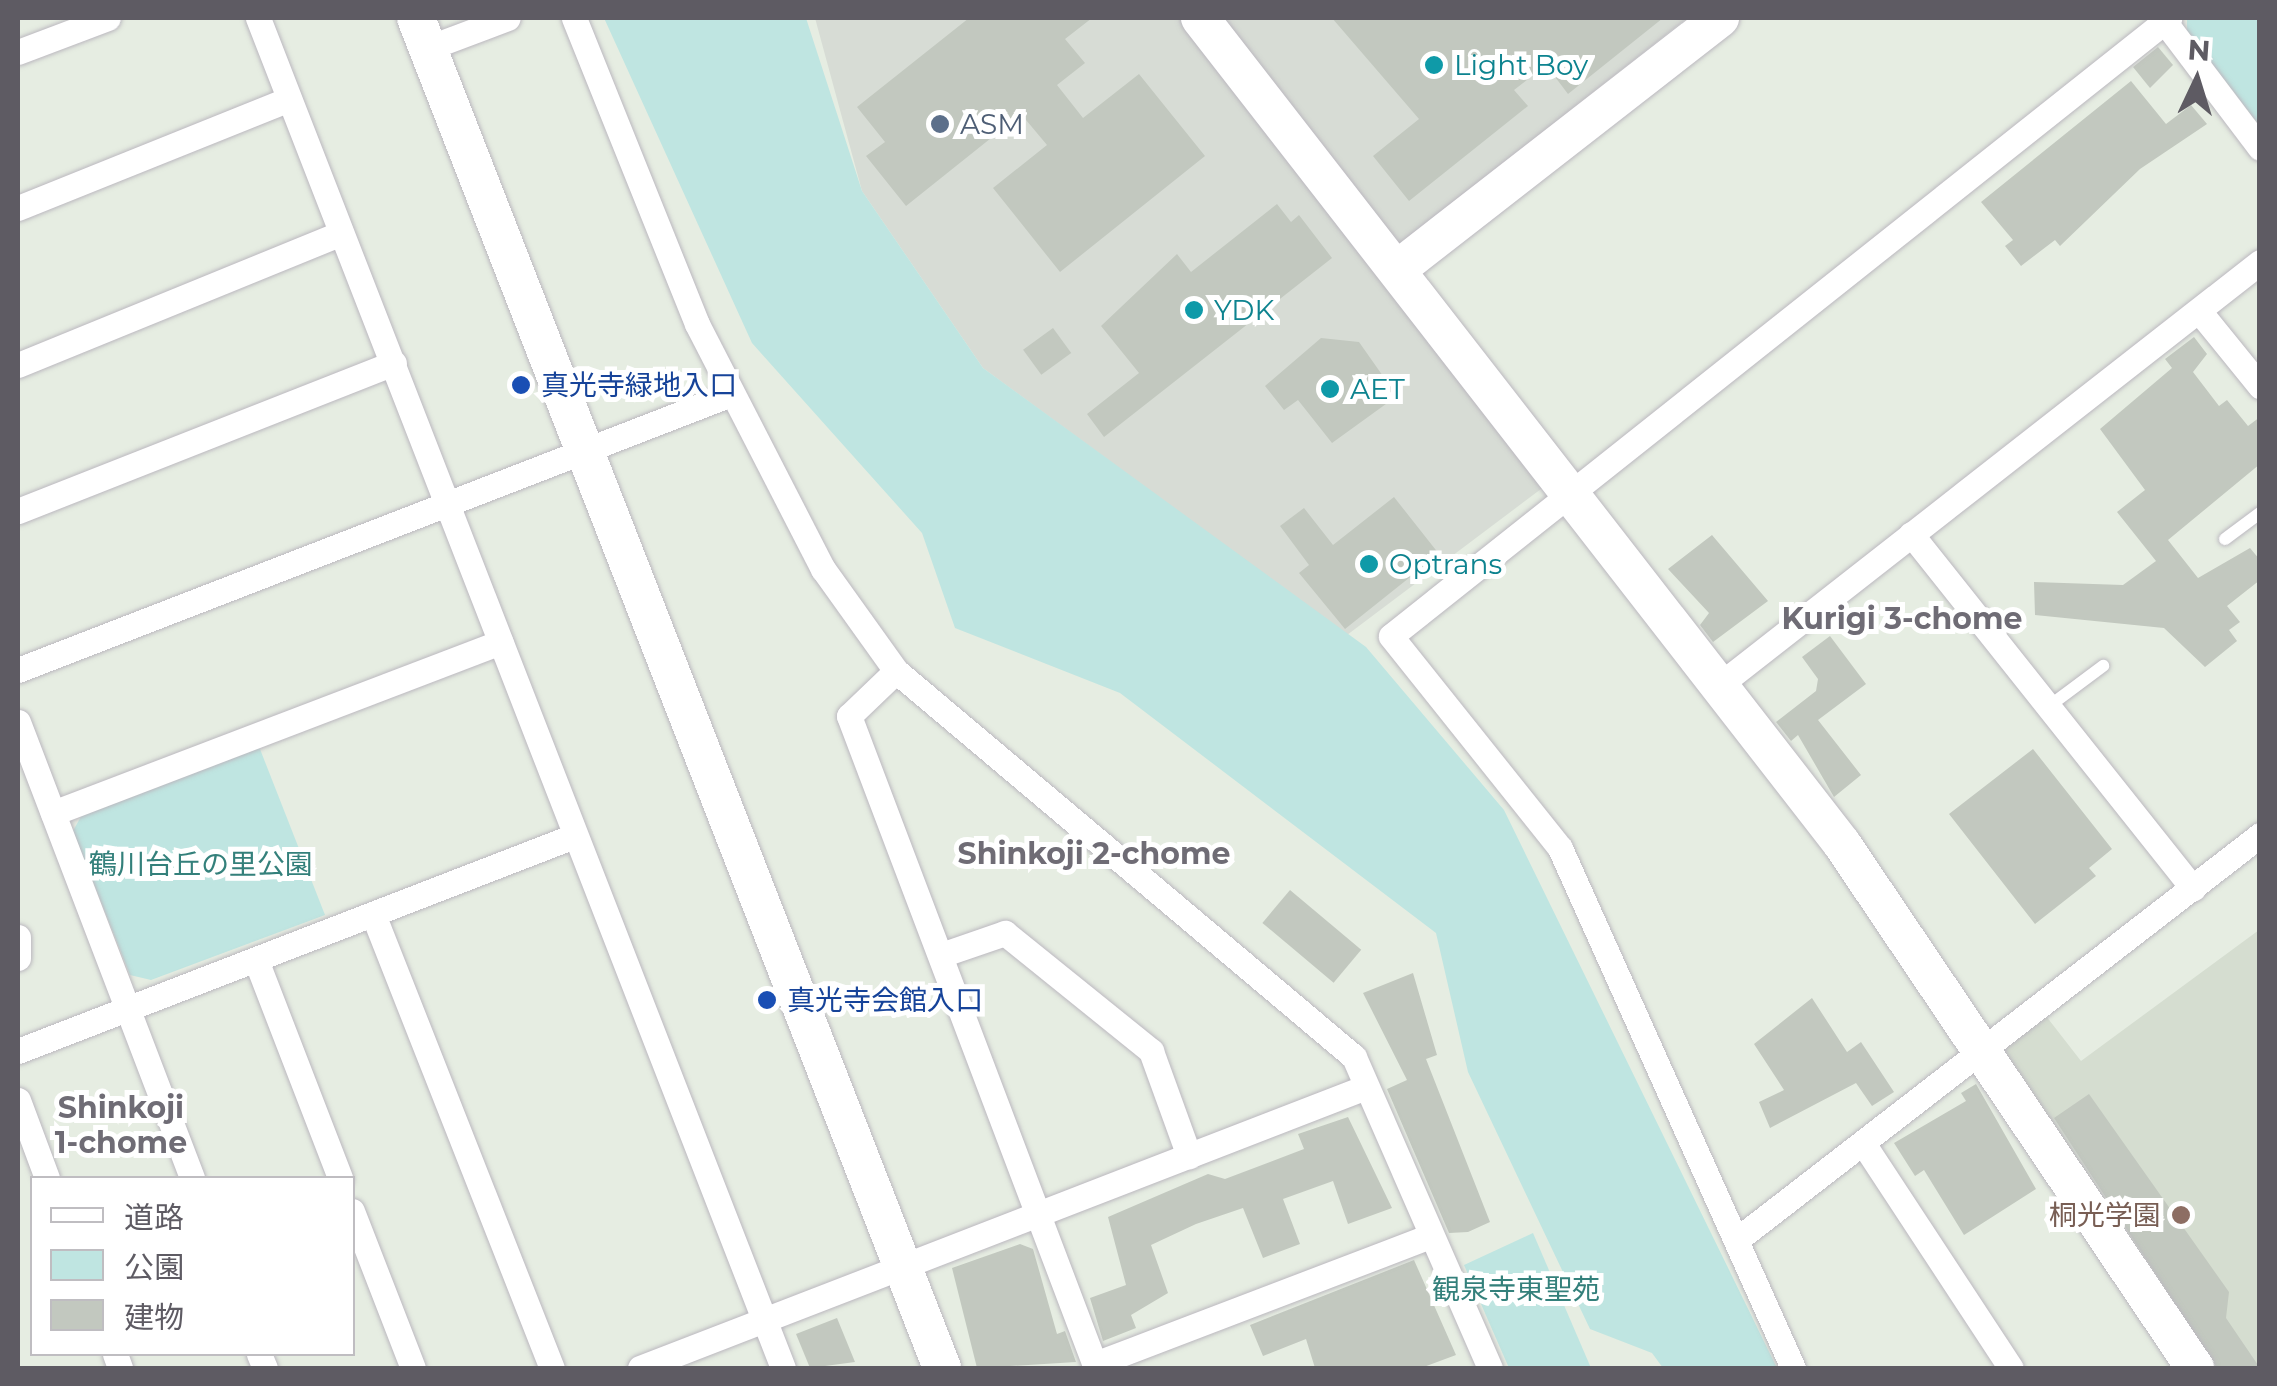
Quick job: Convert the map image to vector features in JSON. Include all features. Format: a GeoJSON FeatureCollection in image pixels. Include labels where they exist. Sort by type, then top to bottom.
{"type":"FeatureCollection","features":[{"type":"Feature","properties":{"kind":"street"},"geometry":{"type":"LineString","coordinates":[[18,52],[108,18]]}},
{"type":"Feature","properties":{"kind":"street"},"geometry":{"type":"LineString","coordinates":[[258,18],[783,1368]]}},
{"type":"Feature","properties":{"kind":"street"},"geometry":{"type":"LineString","coordinates":[[508,18],[422,33],[898,1267],[942,1368]]}},
{"type":"Feature","properties":{"kind":"street"},"geometry":{"type":"LineString","coordinates":[[574,18],[731,394],[823,569],[896,670],[1354,1057],[1490,1368]]}},
{"type":"Feature","properties":{"kind":"street"},"geometry":{"type":"LineString","coordinates":[[1200,18],[1399,268],[1842,844],[2195,1368]]}},
{"type":"Feature","properties":{"kind":"street"},"geometry":{"type":"LineString","coordinates":[[1399,268],[1720,18]]}},
{"type":"Feature","properties":{"kind":"street"},"geometry":{"type":"LineString","coordinates":[[1792,1368],[1739,1238],[1662,1092],[1560,848],[1391,636],[1569,489],[2167,19],[2260,148]]}},
{"type":"Feature","properties":{"kind":"street"},"geometry":{"type":"LineString","coordinates":[[18,208],[289,100]]}},
{"type":"Feature","properties":{"kind":"street"},"geometry":{"type":"LineString","coordinates":[[18,365],[340,233]]}},
{"type":"Feature","properties":{"kind":"street"},"geometry":{"type":"LineString","coordinates":[[1718,686],[2260,262]]}},
{"type":"Feature","properties":{"kind":"street"},"geometry":{"type":"LineString","coordinates":[[2199,312],[2260,386]]}},
{"type":"Feature","properties":{"kind":"street"},"geometry":{"type":"LineString","coordinates":[[18,512],[394,363]]}},
{"type":"Feature","properties":{"kind":"street"},"geometry":{"type":"LineString","coordinates":[[18,670],[446,500],[731,394]]}},
{"type":"Feature","properties":{"kind":"street"},"geometry":{"type":"LineString","coordinates":[[1911,534],[2192,888]]}},
{"type":"Feature","properties":{"kind":"street"},"geometry":{"type":"LineString","coordinates":[[53,813],[500,642]]}},
{"type":"Feature","properties":{"kind":"street"},"geometry":{"type":"LineString","coordinates":[[896,670],[849,716],[1096,1366],[1430,1236]]}},
{"type":"Feature","properties":{"kind":"street"},"geometry":{"type":"LineString","coordinates":[[18,722],[191,1176]]}},
{"type":"Feature","properties":{"kind":"street"},"geometry":{"type":"LineString","coordinates":[[18,1051],[574,836]]}},
{"type":"Feature","properties":{"kind":"street"},"geometry":{"type":"LineString","coordinates":[[1739,1238],[2260,836]]}},
{"type":"Feature","properties":{"kind":"street"},"geometry":{"type":"LineString","coordinates":[[373,914],[552,1368]]}},
{"type":"Feature","properties":{"kind":"street"},"geometry":{"type":"LineString","coordinates":[[941,955],[1006,933],[1151,1051],[1189,1156]]}},
{"type":"Feature","properties":{"kind":"street"},"geometry":{"type":"LineString","coordinates":[[18,937],[24,955],[18,958]]}},
{"type":"Feature","properties":{"kind":"street"},"geometry":{"type":"LineString","coordinates":[[256,960],[339,1176]]}},
{"type":"Feature","properties":{"kind":"street"},"geometry":{"type":"LineString","coordinates":[[640,1368],[1366,1087]]}},
{"type":"Feature","properties":{"kind":"street"},"geometry":{"type":"LineString","coordinates":[[18,1100],[47,1176]]}},
{"type":"Feature","properties":{"kind":"street"},"geometry":{"type":"LineString","coordinates":[[1862,1143],[2011,1368]]}},
{"type":"Feature","properties":{"kind":"street"},"geometry":{"type":"LineString","coordinates":[[355,1219],[414,1368]]}},
{"type":"Feature","properties":{"kind":"lane"},"geometry":{"type":"LineString","coordinates":[[2225,539],[2260,513]]}},
{"type":"Feature","properties":{"kind":"lane"},"geometry":{"type":"LineString","coordinates":[[2048,707],[2103,666]]}},
{"type":"Feature","properties":{"kind":"shaded area"},"geometry":{"type":"Polygon","coordinates":[[[815,18],[1687,18],[1373,266],[1545,486],[1347,635],[983,368],[862,191],[815,18]]]}},
{"type":"Feature","properties":{"kind":"shaded area","name":"桐光学園"},"geometry":{"type":"Polygon","coordinates":[[[2259,930],[2259,1368],[2204,1368],[2002,1051],[2046,1016],[2081,1061],[2259,930]]]}},
{"type":"Feature","properties":{"kind":"green space"},"geometry":{"type":"Polygon","coordinates":[[[604,18],[806,18],[862,191],[983,368],[1366,647],[1504,810],[1777,1368],[1663,1368],[1652,1353],[1590,1329],[1468,1072],[1436,933],[1120,693],[955,628],[922,533],[752,343],[604,18]]]}},
{"type":"Feature","properties":{"kind":"green space"},"geometry":{"type":"Polygon","coordinates":[[[2187,18],[2259,18],[2259,125],[2187,31],[2187,18]]]}},
{"type":"Feature","properties":{"kind":"green space","name":"鶴川台丘の里公園"},"geometry":{"type":"Polygon","coordinates":[[[258,744],[325,915],[151,980],[130,975],[73,831],[84,811],[258,744]]]}},
{"type":"Feature","properties":{"kind":"green space","name":"観泉寺東聖苑"},"geometry":{"type":"Polygon","coordinates":[[[1533,1233],[1591,1368],[1509,1368],[1464,1265],[1533,1233]]]}},
{"type":"Feature","properties":{"kind":"building"},"geometry":{"type":"Polygon","coordinates":[[[969,18],[1092,18],[1065,39],[1085,63],[1057,85],[1083,118],[1139,74],[1205,156],[1060,272],[993,188],[1047,145],[1021,114],[906,206],[866,156],[885,142],[857,107],[969,18]]]}},
{"type":"Feature","properties":{"kind":"building"},"geometry":{"type":"Polygon","coordinates":[[[1332,18],[1663,18],[1568,94],[1546,65],[1514,90],[1528,106],[1409,201],[1373,156],[1419,119],[1332,18]]]}},
{"type":"Feature","properties":{"kind":"building"},"geometry":{"type":"Polygon","coordinates":[[[2158,47],[2173,65],[2150,88],[2133,67],[2158,47]]]}},
{"type":"Feature","properties":{"kind":"building"},"geometry":{"type":"Polygon","coordinates":[[[2131,81],[2166,124],[2191,105],[2207,124],[2140,169],[2060,246],[2055,240],[2021,266],[2005,246],[2013,240],[1981,202],[2131,81]]]}},
{"type":"Feature","properties":{"kind":"building","name":"YDK"},"geometry":{"type":"Polygon","coordinates":[[[1277,204],[1291,222],[1299,215],[1332,258],[1104,437],[1087,414],[1139,373],[1101,326],[1177,254],[1191,272],[1277,204]]]}},
{"type":"Feature","properties":{"kind":"building"},"geometry":{"type":"Polygon","coordinates":[[[1053,328],[1071,353],[1041,375],[1023,350],[1053,328]]]}},
{"type":"Feature","properties":{"kind":"building"},"geometry":{"type":"Polygon","coordinates":[[[2194,337],[2207,354],[2193,372],[2219,406],[2227,400],[2248,426],[2260,417],[2260,464],[2168,540],[2198,578],[2250,548],[2260,560],[2260,580],[2227,606],[2240,622],[2229,630],[2237,641],[2205,667],[2164,628],[2035,615],[2034,582],[2123,585],[2156,561],[2117,512],[2145,490],[2100,429],[2172,368],[2165,359],[2194,337]]]}},
{"type":"Feature","properties":{"kind":"building","name":"AET"},"geometry":{"type":"Polygon","coordinates":[[[1321,338],[1359,342],[1397,396],[1332,443],[1298,400],[1284,410],[1265,386],[1321,338]]]}},
{"type":"Feature","properties":{"kind":"building","name":"Optrans"},"geometry":{"type":"Polygon","coordinates":[[[1394,497],[1439,554],[1345,629],[1299,573],[1309,565],[1280,526],[1304,508],[1333,545],[1394,497]]]}},
{"type":"Feature","properties":{"kind":"building"},"geometry":{"type":"Polygon","coordinates":[[[1712,535],[1768,601],[1713,642],[1700,625],[1709,613],[1668,569],[1712,535]]]}},
{"type":"Feature","properties":{"kind":"building"},"geometry":{"type":"Polygon","coordinates":[[[1830,636],[1866,684],[1818,720],[1861,775],[1834,797],[1798,735],[1791,741],[1776,722],[1816,691],[1818,679],[1802,657],[1830,636]]]}},
{"type":"Feature","properties":{"kind":"building"},"geometry":{"type":"Polygon","coordinates":[[[2033,749],[2112,849],[2089,868],[2096,876],[2035,924],[1949,814],[2033,749]]]}},
{"type":"Feature","properties":{"kind":"building"},"geometry":{"type":"Polygon","coordinates":[[[1290,890],[1361,950],[1334,983],[1262,923],[1290,890]]]}},
{"type":"Feature","properties":{"kind":"building"},"geometry":{"type":"Polygon","coordinates":[[[1413,973],[1437,1055],[1426,1059],[1490,1222],[1468,1232],[1449,1233],[1387,1089],[1407,1080],[1363,993],[1413,973]]]}},
{"type":"Feature","properties":{"kind":"building"},"geometry":{"type":"Polygon","coordinates":[[[1812,998],[1847,1052],[1861,1042],[1894,1092],[1872,1106],[1856,1083],[1770,1128],[1759,1102],[1784,1090],[1754,1044],[1812,998]]]}},
{"type":"Feature","properties":{"kind":"building"},"geometry":{"type":"Polygon","coordinates":[[[1976,1084],[2036,1189],[1964,1235],[1924,1170],[1915,1176],[1894,1143],[1966,1101],[1961,1093],[1976,1084]]]}},
{"type":"Feature","properties":{"kind":"building"},"geometry":{"type":"Polygon","coordinates":[[[2089,1094],[2229,1292],[2226,1318],[2260,1368],[2217,1368],[2054,1118],[2089,1094]]]}},
{"type":"Feature","properties":{"kind":"building"},"geometry":{"type":"Polygon","coordinates":[[[1348,1117],[1392,1208],[1348,1224],[1333,1181],[1283,1199],[1300,1244],[1263,1258],[1243,1208],[1196,1224],[1151,1245],[1168,1293],[1131,1315],[1136,1328],[1103,1341],[1090,1298],[1126,1285],[1108,1217],[1208,1174],[1225,1179],[1304,1149],[1298,1134],[1348,1117]]]}},
{"type":"Feature","properties":{"kind":"building"},"geometry":{"type":"Polygon","coordinates":[[[1020,1244],[1033,1249],[1057,1334],[1065,1331],[1076,1362],[977,1368],[952,1268],[1020,1244]]]}},
{"type":"Feature","properties":{"kind":"building"},"geometry":{"type":"Polygon","coordinates":[[[1414,1260],[1456,1355],[1421,1368],[1315,1368],[1306,1339],[1263,1356],[1250,1325],[1414,1260]]]}},
{"type":"Feature","properties":{"kind":"building"},"geometry":{"type":"Polygon","coordinates":[[[837,1318],[855,1362],[810,1368],[796,1334],[837,1318]]]}},
{"type":"Feature","properties":{"kind":"place","name":"Light Boy"},"geometry":{"type":"Point","coordinates":[1434,65]}},
{"type":"Feature","properties":{"kind":"place","name":"ASM"},"geometry":{"type":"Point","coordinates":[940,124]}},
{"type":"Feature","properties":{"kind":"place","name":"YDK"},"geometry":{"type":"Point","coordinates":[1194,310]}},
{"type":"Feature","properties":{"kind":"place","name":"真光寺緑地入口"},"geometry":{"type":"Point","coordinates":[521,385]}},
{"type":"Feature","properties":{"kind":"place","name":"AET"},"geometry":{"type":"Point","coordinates":[1330,389]}},
{"type":"Feature","properties":{"kind":"place","name":"Optrans"},"geometry":{"type":"Point","coordinates":[1369,564]}},
{"type":"Feature","properties":{"kind":"place","name":"真光寺会館入口"},"geometry":{"type":"Point","coordinates":[767,1000]}},
{"type":"Feature","properties":{"kind":"place","name":"桐光学園"},"geometry":{"type":"Point","coordinates":[2181,1215]}},
{"type":"Feature","properties":{"kind":"district","name":"Kurigi 3-chome"},"geometry":{"type":"Point","coordinates":[1902,619]}},
{"type":"Feature","properties":{"kind":"district","name":"Shinkoji 2-chome"},"geometry":{"type":"Point","coordinates":[1094,854]}},
{"type":"Feature","properties":{"kind":"district","name":"Shinkoji 1-chome"},"geometry":{"type":"Point","coordinates":[121,1125]}}]}
